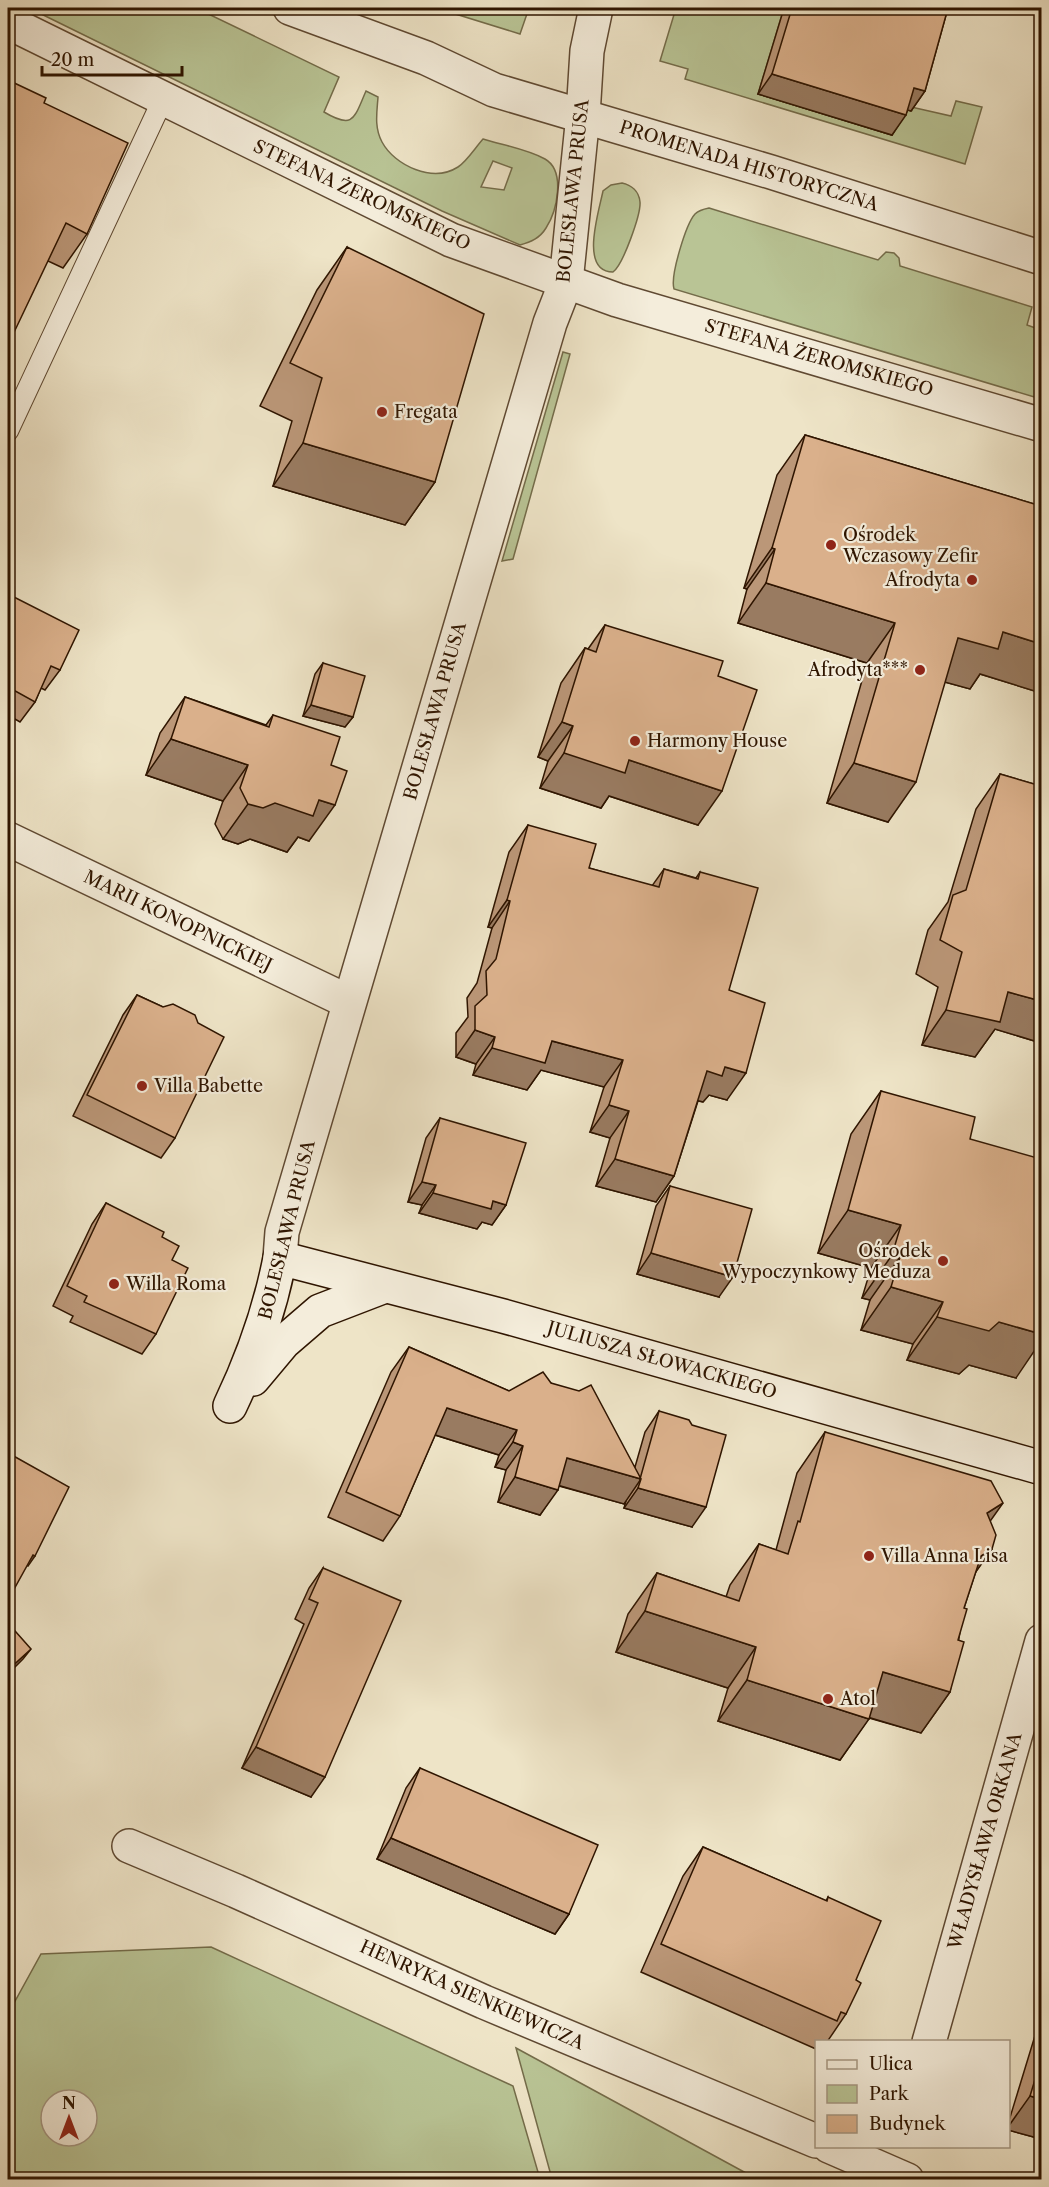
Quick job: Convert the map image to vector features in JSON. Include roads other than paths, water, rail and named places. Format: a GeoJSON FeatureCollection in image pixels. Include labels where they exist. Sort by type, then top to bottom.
{"type":"FeatureCollection","features":[{"type":"Feature","properties":{"kind":"street","name":"PROMENADA HISTORYCZNA"},"geometry":{"type":"LineString","coordinates":[[290,8],[426,58],[494,90],[583,115],[1041,258]]}},
{"type":"Feature","properties":{"kind":"street","name":"BOLESŁAWA PRUSA"},"geometry":{"type":"LineString","coordinates":[[385,1286],[320,1311],[284,1342],[231,1406],[254,1357],[274,1289],[282,1232],[550,323],[566,282],[583,115],[587,51],[596,8]]}},
{"type":"Feature","properties":{"kind":"street","name":"STEFANA ŻEROMSKIEGO"},"geometry":{"type":"LineString","coordinates":[[8,22],[451,240],[566,282],[1041,425]]}},
{"type":"Feature","properties":{"kind":"street","name":"MARII KONOPNICKIEJ"},"geometry":{"type":"LineString","coordinates":[[8,839],[349,1002]]}},
{"type":"Feature","properties":{"kind":"street","name":"JULIUSZA SŁOWACKIEGO"},"geometry":{"type":"LineString","coordinates":[[280,1258],[586,1338],[1041,1468]]}},
{"type":"Feature","properties":{"kind":"street","name":"WŁADYSŁAWA ORKANA"},"geometry":{"type":"LineString","coordinates":[[930,2040],[1041,1641]]}},
{"type":"Feature","properties":{"kind":"street","name":"HENRYKA SIENKIEWICZA"},"geometry":{"type":"LineString","coordinates":[[129,1846],[236,1891],[483,2002],[815,2141]]}},
{"type":"Feature","properties":{"kind":"street"},"geometry":{"type":"LineString","coordinates":[[836,2148],[900,2166]]}},
{"type":"Feature","properties":{"kind":"lane"},"geometry":{"type":"LineString","coordinates":[[8,431],[162,99]]}},
{"type":"Feature","properties":{"kind":"place","name":"Fregata"},"geometry":{"type":"Point","coordinates":[382,412]}},
{"type":"Feature","properties":{"kind":"place","name":"Ośrodek Wczasowy Zefir"},"geometry":{"type":"Point","coordinates":[831,545]}},
{"type":"Feature","properties":{"kind":"place","name":"Afrodyta"},"geometry":{"type":"Point","coordinates":[972,580]}},
{"type":"Feature","properties":{"kind":"place","name":"Afrodyta***"},"geometry":{"type":"Point","coordinates":[920,670]}},
{"type":"Feature","properties":{"kind":"place","name":"Harmony House"},"geometry":{"type":"Point","coordinates":[635,741]}},
{"type":"Feature","properties":{"kind":"place","name":"Villa Babette"},"geometry":{"type":"Point","coordinates":[142,1086]}},
{"type":"Feature","properties":{"kind":"place","name":"Ośrodek Wypoczynkowy Meduza"},"geometry":{"type":"Point","coordinates":[943,1261]}},
{"type":"Feature","properties":{"kind":"place","name":"Willa Roma"},"geometry":{"type":"Point","coordinates":[114,1284]}},
{"type":"Feature","properties":{"kind":"place","name":"Villa Anna Lisa"},"geometry":{"type":"Point","coordinates":[869,1556]}},
{"type":"Feature","properties":{"kind":"place","name":"Atol"},"geometry":{"type":"Point","coordinates":[828,1699]}}]}
